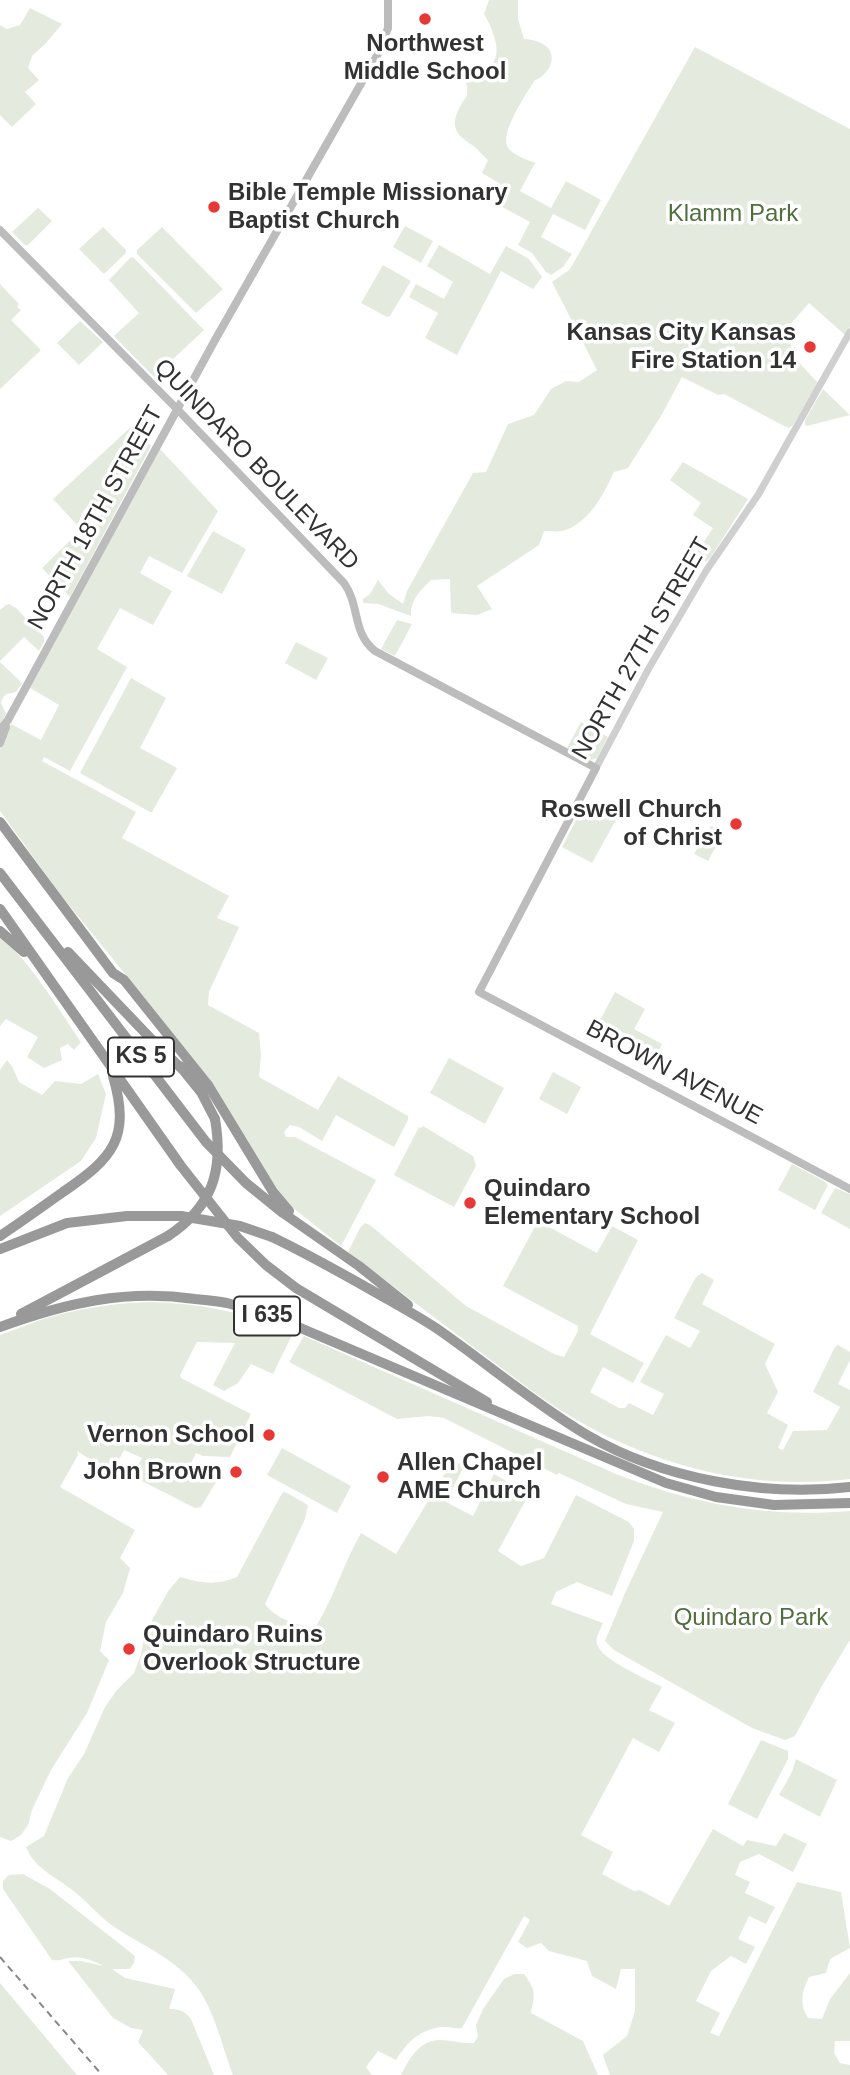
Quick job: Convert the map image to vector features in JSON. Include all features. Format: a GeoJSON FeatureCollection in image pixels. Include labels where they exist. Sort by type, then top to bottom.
{"type":"FeatureCollection","features":[{"type":"Feature","properties":{"kind":"highway"},"geometry":{"type":"LineString","coordinates":[[0,822],[201,1092],[215,1119],[219,1148],[218,1166],[213,1182],[200,1208],[185,1224],[168,1236],[0,1326]]}},
{"type":"Feature","properties":{"kind":"highway","name":"KS 5"},"geometry":{"type":"LineString","coordinates":[[0,873],[206,1142],[246,1183],[359,1266],[437,1329]]}},
{"type":"Feature","properties":{"kind":"highway","name":"KS 5"},"geometry":{"type":"LineString","coordinates":[[0,909],[181,1166],[238,1238],[265,1265],[296,1288],[519,1422]]}},
{"type":"Feature","properties":{"kind":"highway"},"geometry":{"type":"LineString","coordinates":[[29,910],[153,1042],[183,1070]]}},
{"type":"Feature","properties":{"kind":"highway"},"geometry":{"type":"LineString","coordinates":[[0,931],[38,964]]}},
{"type":"Feature","properties":{"kind":"highway"},"geometry":{"type":"LineString","coordinates":[[113,973],[124,980],[208,1085],[273,1192],[300,1224]]}},
{"type":"Feature","properties":{"kind":"highway"},"geometry":{"type":"LineString","coordinates":[[0,1236],[92,1173],[107,1157],[117,1137],[120,1120],[120,1100],[110,1066]]}},
{"type":"Feature","properties":{"kind":"highway"},"geometry":{"type":"LineString","coordinates":[[0,1249],[67,1223],[127,1216],[181,1216],[240,1227],[272,1237],[314,1257],[437,1329],[551,1412],[590,1437],[632,1457],[692,1477],[760,1488],[824,1490],[850,1487]]}},
{"type":"Feature","properties":{"kind":"highway","name":"I 635"},"geometry":{"type":"LineString","coordinates":[[0,1326],[77,1303],[131,1296],[176,1296],[225,1303],[284,1321],[666,1483],[716,1497],[774,1505],[850,1503]]}},
{"type":"Feature","properties":{"kind":"main road","name":"NORTH 18TH STREET"},"geometry":{"type":"LineString","coordinates":[[0,743],[8,720],[98,553],[379,52],[388,28],[388,0]]}},
{"type":"Feature","properties":{"kind":"main road","name":"QUINDARO BOULEVARD"},"geometry":{"type":"LineString","coordinates":[[0,230],[344,583],[353,599],[362,638],[368,646],[596,768]]}},
{"type":"Feature","properties":{"kind":"main road","name":"NORTH 18TH STREET"},"geometry":{"type":"LineString","coordinates":[[0,730],[8,720]]}},
{"type":"Feature","properties":{"kind":"main road","name":"NORTH 27TH STREET"},"geometry":{"type":"LineString","coordinates":[[479,992],[596,768]]}},
{"type":"Feature","properties":{"kind":"main road","name":"BROWN AVENUE"},"geometry":{"type":"LineString","coordinates":[[479,992],[850,1189]]}},
{"type":"Feature","properties":{"kind":"street","name":"NORTH 27TH STREET"},"geometry":{"type":"LineString","coordinates":[[596,768],[649,668],[706,572],[758,495],[850,332]]}},
{"type":"Feature","properties":{"kind":"green space"},"geometry":{"type":"Polygon","coordinates":[[[489,0],[518,0],[518,19],[524,39],[548,48],[552,60],[548,69],[535,80],[514,115],[507,135],[510,150],[535,163],[520,191],[551,208],[566,181],[601,200],[585,230],[553,214],[541,237],[572,254],[563,267],[551,275],[532,253],[518,245],[530,222],[495,203],[504,186],[482,173],[488,160],[457,132],[455,127],[456,117],[467,92],[466,82],[461,78],[461,74],[468,69],[490,66],[495,60],[496,42],[484,14],[489,0]]]}},
{"type":"Feature","properties":{"kind":"green space"},"geometry":{"type":"Polygon","coordinates":[[[30,8],[62,24],[32,56],[28,68],[39,80],[25,92],[36,104],[12,127],[0,115],[0,25],[7,29],[20,25],[30,8]]]}},
{"type":"Feature","properties":{"kind":"green space","name":"Klamm Park"},"geometry":{"type":"Polygon","coordinates":[[[695,47],[850,129],[850,326],[845,335],[809,303],[788,327],[793,356],[818,383],[793,425],[789,428],[784,426],[724,394],[718,395],[682,377],[628,468],[614,472],[594,508],[572,527],[562,531],[544,531],[539,545],[477,586],[492,609],[477,615],[451,613],[450,579],[431,580],[414,600],[411,616],[378,604],[363,603],[363,599],[370,594],[378,580],[389,594],[403,604],[407,591],[473,473],[486,472],[508,424],[534,415],[551,389],[566,381],[579,382],[597,370],[552,282],[573,264],[695,47]]]}},
{"type":"Feature","properties":{"kind":"green space"},"geometry":{"type":"Polygon","coordinates":[[[38,208],[52,221],[25,245],[12,232],[38,208]]]}},
{"type":"Feature","properties":{"kind":"green space"},"geometry":{"type":"Polygon","coordinates":[[[405,226],[433,241],[421,263],[393,247],[405,226]]]}},
{"type":"Feature","properties":{"kind":"green space"},"geometry":{"type":"Polygon","coordinates":[[[103,227],[126,250],[104,274],[79,249],[103,227]]]}},
{"type":"Feature","properties":{"kind":"green space"},"geometry":{"type":"Polygon","coordinates":[[[162,227],[223,289],[196,313],[137,254],[137,250],[162,227]]]}},
{"type":"Feature","properties":{"kind":"green space"},"geometry":{"type":"Polygon","coordinates":[[[439,245],[490,274],[506,246],[529,259],[542,277],[533,289],[501,271],[457,355],[425,338],[438,313],[409,297],[416,284],[444,299],[453,282],[427,266],[439,245]]]}},
{"type":"Feature","properties":{"kind":"green space"},"geometry":{"type":"Polygon","coordinates":[[[131,257],[204,330],[154,377],[114,336],[139,313],[109,280],[131,257]]]}},
{"type":"Feature","properties":{"kind":"green space"},"geometry":{"type":"Polygon","coordinates":[[[383,265],[411,281],[387,317],[361,303],[383,265]]]}},
{"type":"Feature","properties":{"kind":"green space"},"geometry":{"type":"Polygon","coordinates":[[[0,284],[19,304],[17,307],[21,310],[11,320],[41,350],[0,389],[0,284]]]}},
{"type":"Feature","properties":{"kind":"green space"},"geometry":{"type":"Polygon","coordinates":[[[80,321],[103,342],[79,365],[57,343],[80,321]]]}},
{"type":"Feature","properties":{"kind":"green space"},"geometry":{"type":"Polygon","coordinates":[[[823,389],[850,415],[807,426],[805,420],[823,389]]]}},
{"type":"Feature","properties":{"kind":"green space"},"geometry":{"type":"Polygon","coordinates":[[[132,426],[151,446],[70,597],[42,568],[82,529],[96,523],[101,511],[93,506],[86,508],[77,525],[53,499],[132,426]]]}},
{"type":"Feature","properties":{"kind":"green space"},"geometry":{"type":"Polygon","coordinates":[[[160,449],[218,511],[182,573],[149,556],[140,573],[172,591],[153,625],[120,608],[97,649],[127,667],[70,771],[44,757],[42,761],[136,812],[122,838],[229,896],[217,918],[239,927],[209,992],[208,1005],[259,1033],[259,1077],[318,1110],[338,1076],[408,1116],[394,1147],[336,1115],[322,1141],[299,1127],[290,1125],[284,1132],[286,1137],[295,1137],[376,1180],[341,1246],[282,1196],[147,1001],[60,894],[0,811],[0,748],[11,724],[41,740],[59,705],[30,688],[160,449]]]}},
{"type":"Feature","properties":{"kind":"green space"},"geometry":{"type":"Polygon","coordinates":[[[683,462],[748,499],[706,562],[695,555],[713,528],[693,515],[701,503],[670,480],[683,462]]]}},
{"type":"Feature","properties":{"kind":"green space"},"geometry":{"type":"Polygon","coordinates":[[[213,531],[246,549],[222,594],[187,576],[213,531]]]}},
{"type":"Feature","properties":{"kind":"green space"},"geometry":{"type":"Polygon","coordinates":[[[9,604],[44,637],[44,642],[39,651],[24,637],[0,661],[0,610],[9,604]]]}},
{"type":"Feature","properties":{"kind":"green space"},"geometry":{"type":"Polygon","coordinates":[[[397,620],[412,624],[395,656],[381,649],[397,620]]]}},
{"type":"Feature","properties":{"kind":"green space"},"geometry":{"type":"Polygon","coordinates":[[[296,642],[328,658],[316,680],[285,663],[296,642]]]}},
{"type":"Feature","properties":{"kind":"green space"},"geometry":{"type":"Polygon","coordinates":[[[0,662],[22,683],[17,691],[6,694],[3,699],[1,703],[6,714],[0,725],[0,662]]]}},
{"type":"Feature","properties":{"kind":"green space"},"geometry":{"type":"Polygon","coordinates":[[[131,678],[166,698],[140,748],[177,768],[152,812],[80,773],[131,678]]]}},
{"type":"Feature","properties":{"kind":"green space"},"geometry":{"type":"Polygon","coordinates":[[[581,722],[608,737],[597,758],[591,760],[567,748],[581,722]]]}},
{"type":"Feature","properties":{"kind":"green space"},"geometry":{"type":"Polygon","coordinates":[[[588,804],[616,820],[592,863],[562,847],[584,805],[588,804]]]}},
{"type":"Feature","properties":{"kind":"green space"},"geometry":{"type":"Polygon","coordinates":[[[711,826],[724,832],[708,861],[694,854],[711,826]]]}},
{"type":"Feature","properties":{"kind":"green space"},"geometry":{"type":"Polygon","coordinates":[[[0,936],[34,973],[81,1042],[74,1050],[68,1044],[60,1048],[62,1060],[44,1068],[27,1057],[38,1037],[6,1019],[0,1026],[0,936]]]}},
{"type":"Feature","properties":{"kind":"green space"},"geometry":{"type":"Polygon","coordinates":[[[615,992],[645,1009],[634,1029],[662,1044],[658,1052],[600,1020],[615,992]]]}},
{"type":"Feature","properties":{"kind":"green space"},"geometry":{"type":"Polygon","coordinates":[[[449,1058],[504,1088],[485,1124],[430,1093],[449,1058]]]}},
{"type":"Feature","properties":{"kind":"green space"},"geometry":{"type":"Polygon","coordinates":[[[7,1060],[19,1082],[42,1095],[55,1081],[81,1084],[98,1074],[106,1094],[96,1138],[81,1161],[0,1216],[0,1070],[7,1060]]]}},
{"type":"Feature","properties":{"kind":"green space"},"geometry":{"type":"Polygon","coordinates":[[[553,1072],[581,1087],[567,1114],[539,1099],[553,1072]]]}},
{"type":"Feature","properties":{"kind":"green space"},"geometry":{"type":"Polygon","coordinates":[[[423,1126],[473,1156],[476,1166],[454,1207],[394,1175],[419,1127],[423,1126]]]}},
{"type":"Feature","properties":{"kind":"green space"},"geometry":{"type":"Polygon","coordinates":[[[792,1164],[828,1185],[815,1210],[778,1190],[792,1164]]]}},
{"type":"Feature","properties":{"kind":"green space"},"geometry":{"type":"Polygon","coordinates":[[[835,1188],[850,1194],[850,1229],[821,1213],[835,1188]]]}},
{"type":"Feature","properties":{"kind":"green space"},"geometry":{"type":"Polygon","coordinates":[[[538,1221],[597,1253],[612,1226],[638,1240],[590,1334],[644,1363],[633,1383],[603,1367],[590,1392],[619,1408],[625,1408],[629,1403],[653,1415],[664,1394],[640,1382],[666,1335],[690,1348],[700,1331],[674,1318],[696,1277],[702,1273],[714,1280],[702,1304],[775,1344],[765,1364],[778,1392],[767,1413],[788,1425],[778,1448],[783,1450],[793,1431],[827,1430],[840,1407],[813,1392],[835,1347],[838,1345],[850,1352],[850,1360],[838,1384],[850,1390],[850,1479],[770,1481],[731,1476],[692,1468],[618,1441],[582,1423],[539,1396],[348,1252],[360,1228],[365,1223],[370,1225],[466,1306],[564,1357],[578,1326],[503,1286],[538,1221]]]}},
{"type":"Feature","properties":{"kind":"green space"},"geometry":{"type":"Polygon","coordinates":[[[149,1302],[223,1310],[294,1331],[273,1374],[251,1364],[238,1383],[224,1391],[213,1385],[235,1343],[197,1342],[180,1375],[181,1378],[251,1414],[230,1457],[203,1456],[196,1453],[190,1465],[195,1471],[216,1482],[201,1507],[195,1508],[132,1476],[142,1458],[124,1450],[114,1469],[94,1462],[77,1451],[78,1455],[60,1487],[135,1530],[120,1558],[130,1568],[123,1593],[106,1622],[100,1651],[109,1660],[87,1713],[51,1770],[28,1825],[21,1835],[11,1841],[0,1837],[0,1335],[69,1312],[149,1302]]]}},
{"type":"Feature","properties":{"kind":"green space","name":"Quindaro Park"},"geometry":{"type":"Polygon","coordinates":[[[304,1336],[616,1474],[673,1493],[702,1501],[760,1510],[820,1513],[850,1511],[850,1640],[795,1736],[785,1740],[752,1728],[614,1650],[605,1641],[663,1512],[626,1504],[559,1473],[557,1475],[444,1418],[429,1416],[397,1419],[289,1362],[304,1336]]]}},
{"type":"Feature","properties":{"kind":"green space"},"geometry":{"type":"Polygon","coordinates":[[[282,1448],[351,1486],[337,1513],[267,1475],[282,1448]]]}},
{"type":"Feature","properties":{"kind":"green space"},"geometry":{"type":"Polygon","coordinates":[[[453,1460],[464,1466],[446,1502],[473,1516],[494,1474],[529,1494],[498,1551],[521,1566],[544,1558],[576,1495],[629,1522],[634,1529],[634,1541],[612,1596],[577,1582],[556,1592],[551,1604],[603,1623],[597,1639],[600,1650],[615,1663],[662,1687],[649,1710],[675,1723],[659,1752],[633,1738],[581,1835],[613,1852],[602,1874],[669,1906],[713,1829],[743,1846],[747,1840],[776,1846],[784,1833],[807,1844],[793,1872],[759,1854],[740,1862],[735,1875],[750,1882],[745,1893],[775,1907],[766,1924],[749,1916],[738,1939],[755,1947],[746,1964],[731,1956],[711,1971],[696,2001],[720,2013],[710,2033],[719,2036],[797,1882],[841,1892],[850,1948],[830,1959],[826,1973],[809,1977],[803,1992],[803,2003],[808,2018],[822,2019],[830,1999],[850,1973],[850,2041],[835,2041],[834,2053],[840,2063],[850,2065],[850,2075],[610,2075],[603,2055],[627,2036],[635,2011],[635,1969],[621,1969],[616,1989],[592,1976],[587,1961],[549,1951],[541,1943],[527,1948],[518,1942],[530,1920],[524,1916],[462,2028],[440,2027],[425,2032],[409,2043],[396,2060],[378,2051],[366,2067],[372,2075],[233,2075],[210,2009],[190,1979],[170,1961],[108,1922],[34,1861],[26,1847],[44,1836],[68,1778],[84,1754],[105,1707],[134,1673],[153,1618],[180,1577],[209,1583],[237,1577],[281,1495],[283,1492],[287,1493],[308,1505],[305,1519],[265,1604],[287,1621],[315,1628],[361,1533],[396,1554],[453,1460]]]}},
{"type":"Feature","properties":{"kind":"green space"},"geometry":{"type":"Polygon","coordinates":[[[761,1740],[788,1751],[788,1759],[757,1819],[728,1804],[761,1740]]]}},
{"type":"Feature","properties":{"kind":"green space"},"geometry":{"type":"Polygon","coordinates":[[[796,1759],[837,1780],[820,1817],[779,1795],[796,1759]]]}},
{"type":"Feature","properties":{"kind":"green space"},"geometry":{"type":"Polygon","coordinates":[[[23,1874],[50,1889],[135,1956],[130,1969],[112,1969],[125,1978],[175,1989],[169,2009],[182,2011],[191,2019],[214,2075],[168,2075],[138,2042],[143,2030],[131,2028],[113,2018],[68,1961],[104,1966],[78,1957],[52,1960],[3,1889],[3,1881],[9,1875],[23,1874]]]}},
{"type":"Feature","properties":{"kind":"green space"},"geometry":{"type":"Polygon","coordinates":[[[514,1974],[524,1974],[533,1988],[531,2013],[583,2041],[598,2075],[401,2075],[412,2056],[427,2043],[441,2040],[474,2043],[478,2036],[476,2025],[483,2009],[504,1979],[514,1974]]]}},
{"type":"Feature","properties":{"kind":"green space"},"geometry":{"type":"Polygon","coordinates":[[[0,1983],[77,2075],[0,2075],[0,1983]]]}},
{"type":"Feature","properties":{"kind":"railway"},"geometry":{"type":"LineString","coordinates":[[0,1957],[102,2075]]}},
{"type":"Feature","properties":{"kind":"place","name":"Northwest Middle School"},"geometry":{"type":"Point","coordinates":[425,19]}},
{"type":"Feature","properties":{"kind":"place","name":"Bible Temple Missionary Baptist Church"},"geometry":{"type":"Point","coordinates":[214,207]}},
{"type":"Feature","properties":{"kind":"place","name":"Kansas City Kansas Fire Station 14"},"geometry":{"type":"Point","coordinates":[810,347]}},
{"type":"Feature","properties":{"kind":"place","name":"Roswell Church of Christ"},"geometry":{"type":"Point","coordinates":[736,824]}},
{"type":"Feature","properties":{"kind":"place","name":"Quindaro Elementary School"},"geometry":{"type":"Point","coordinates":[470,1203]}},
{"type":"Feature","properties":{"kind":"place","name":"Vernon School"},"geometry":{"type":"Point","coordinates":[269,1435]}},
{"type":"Feature","properties":{"kind":"place","name":"John Brown"},"geometry":{"type":"Point","coordinates":[236,1472]}},
{"type":"Feature","properties":{"kind":"place","name":"Allen Chapel AME Church"},"geometry":{"type":"Point","coordinates":[383,1477]}},
{"type":"Feature","properties":{"kind":"place","name":"Quindaro Ruins Overlook Structure"},"geometry":{"type":"Point","coordinates":[129,1649]}}]}
